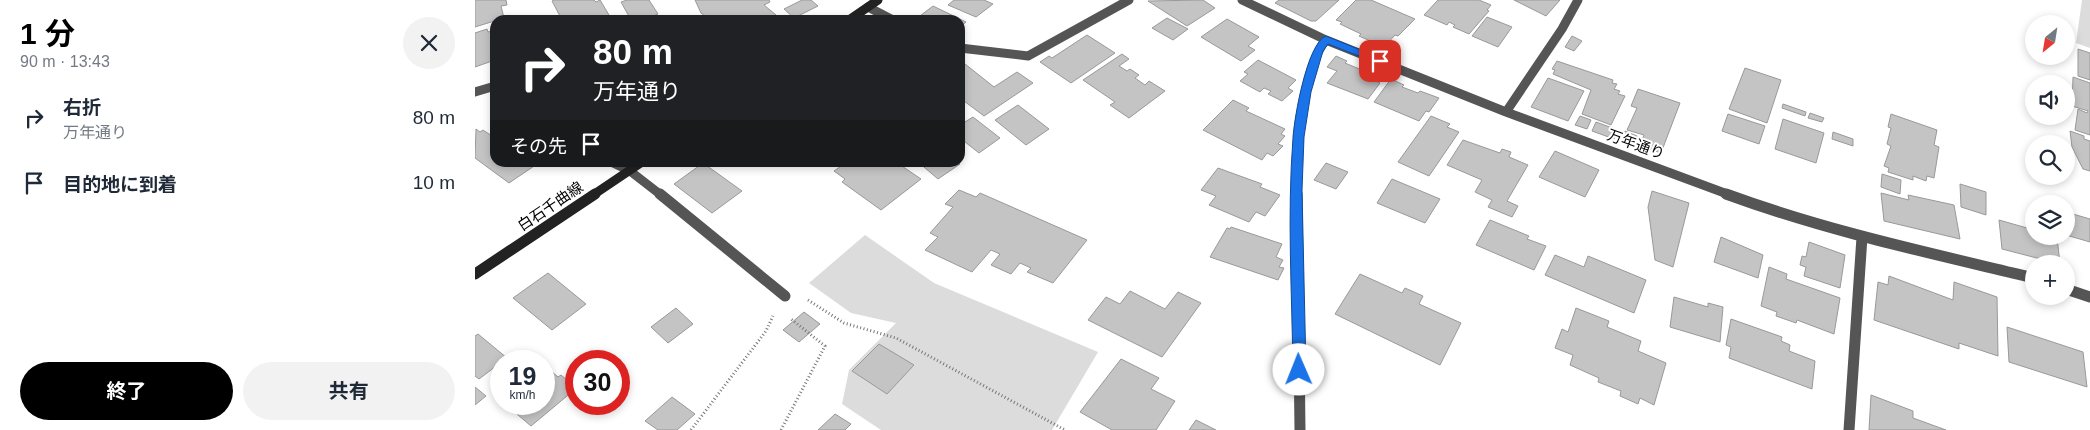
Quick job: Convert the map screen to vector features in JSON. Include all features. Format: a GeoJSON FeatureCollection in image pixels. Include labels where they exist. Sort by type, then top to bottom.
{"type":"FeatureCollection","features":[{"type":"Feature","properties":{"kind":"main road"},"geometry":{"type":"LineString","coordinates":[[856,15],[878,0]]}},
{"type":"Feature","properties":{"kind":"main road","name":"白石千曲線"},"geometry":{"type":"LineString","coordinates":[[475,274],[635,167]]}},
{"type":"Feature","properties":{"kind":"street"},"geometry":{"type":"LineString","coordinates":[[965,49],[1028,56],[1129,0]]}},
{"type":"Feature","properties":{"kind":"street","name":"万年通り"},"geometry":{"type":"LineString","coordinates":[[1242,0],[1326,40],[1506,112],[1773,211],[1862,237],[2025,276]]}},
{"type":"Feature","properties":{"kind":"street"},"geometry":{"type":"LineString","coordinates":[[1506,112],[1562,29],[1578,0]]}},
{"type":"Feature","properties":{"kind":"street"},"geometry":{"type":"LineString","coordinates":[[868,7],[883,15]]}},
{"type":"Feature","properties":{"kind":"street"},"geometry":{"type":"LineString","coordinates":[[1300,430],[1298,137],[1306,92],[1318,50],[1326,40]]}},
{"type":"Feature","properties":{"kind":"street"},"geometry":{"type":"LineString","coordinates":[[475,92],[490,88]]}},
{"type":"Feature","properties":{"kind":"street"},"geometry":{"type":"LineString","coordinates":[[622,167],[630,171],[785,296]]}},
{"type":"Feature","properties":{"kind":"street"},"geometry":{"type":"LineString","coordinates":[[1849,430],[1862,237]]}},
{"type":"Feature","properties":{"kind":"street"},"geometry":{"type":"LineString","coordinates":[[2075,292],[2090,297]]}},
{"type":"Feature","properties":{"kind":"path"},"geometry":{"type":"LineString","coordinates":[[691,430],[766,331],[776,308],[785,296],[796,293],[844,323],[896,338],[1065,430]]}},
{"type":"Feature","properties":{"kind":"path"},"geometry":{"type":"LineString","coordinates":[[776,308],[825,346],[781,430]]}},
{"type":"Feature","properties":{"kind":"shaded area"},"geometry":{"type":"Polygon","coordinates":[[[2082,0],[2090,0],[2090,48],[2076,43],[2082,0]]]}},
{"type":"Feature","properties":{"kind":"shaded area"},"geometry":{"type":"Polygon","coordinates":[[[865,235],[934,283],[1098,352],[1052,430],[881,430],[842,404],[849,370],[896,323],[851,313],[809,283],[865,235]]]}},
{"type":"Feature","properties":{"kind":"building"},"geometry":{"type":"Polygon","coordinates":[[[475,0],[506,0],[507,5],[501,6],[503,15],[490,15],[490,22],[475,27],[475,0]]]}},
{"type":"Feature","properties":{"kind":"building"},"geometry":{"type":"Polygon","coordinates":[[[594,0],[596,2],[600,0],[609,15],[559,15],[552,1],[594,0]]]}},
{"type":"Feature","properties":{"kind":"building"},"geometry":{"type":"Polygon","coordinates":[[[627,0],[649,0],[658,14],[628,15],[621,2],[627,0]]]}},
{"type":"Feature","properties":{"kind":"building"},"geometry":{"type":"Polygon","coordinates":[[[695,0],[769,0],[770,2],[764,5],[776,15],[704,15],[695,0]]]}},
{"type":"Feature","properties":{"kind":"building"},"geometry":{"type":"Polygon","coordinates":[[[802,0],[811,0],[818,6],[800,15],[791,15],[784,9],[802,0]]]}},
{"type":"Feature","properties":{"kind":"building"},"geometry":{"type":"Polygon","coordinates":[[[954,0],[984,0],[993,4],[976,17],[948,5],[954,0]]]}},
{"type":"Feature","properties":{"kind":"building"},"geometry":{"type":"Polygon","coordinates":[[[1203,0],[1215,8],[1187,26],[1148,1],[1203,0]]]}},
{"type":"Feature","properties":{"kind":"building"},"geometry":{"type":"Polygon","coordinates":[[[1279,0],[1339,0],[1316,21],[1311,21],[1275,3],[1279,0]]]}},
{"type":"Feature","properties":{"kind":"building"},"geometry":{"type":"Polygon","coordinates":[[[1356,0],[1371,0],[1415,19],[1398,36],[1395,35],[1384,47],[1359,36],[1361,34],[1340,24],[1342,22],[1336,20],[1356,0]]]}},
{"type":"Feature","properties":{"kind":"building"},"geometry":{"type":"Polygon","coordinates":[[[1438,0],[1479,0],[1491,5],[1487,10],[1489,11],[1469,34],[1453,27],[1455,25],[1449,22],[1447,25],[1424,15],[1438,0]]]}},
{"type":"Feature","properties":{"kind":"building"},"geometry":{"type":"Polygon","coordinates":[[[1514,0],[1560,0],[1546,16],[1514,0]]]}},
{"type":"Feature","properties":{"kind":"building"},"geometry":{"type":"Polygon","coordinates":[[[933,6],[952,15],[921,15],[933,6]]]}},
{"type":"Feature","properties":{"kind":"building"},"geometry":{"type":"Polygon","coordinates":[[[1487,17],[1512,27],[1498,47],[1472,36],[1487,17]]]}},
{"type":"Feature","properties":{"kind":"building"},"geometry":{"type":"Polygon","coordinates":[[[1167,18],[1188,29],[1173,40],[1152,28],[1167,18]]]}},
{"type":"Feature","properties":{"kind":"building"},"geometry":{"type":"Polygon","coordinates":[[[1227,19],[1259,37],[1248,46],[1255,50],[1241,61],[1201,37],[1227,19]]]}},
{"type":"Feature","properties":{"kind":"building"},"geometry":{"type":"Polygon","coordinates":[[[487,29],[488,32],[490,31],[490,62],[475,67],[475,33],[487,29]]]}},
{"type":"Feature","properties":{"kind":"building"},"geometry":{"type":"Polygon","coordinates":[[[1087,35],[1115,53],[1071,83],[1040,62],[1049,56],[1052,58],[1087,35]]]}},
{"type":"Feature","properties":{"kind":"building"},"geometry":{"type":"Polygon","coordinates":[[[1572,36],[1582,41],[1574,51],[1565,47],[1572,36]]]}},
{"type":"Feature","properties":{"kind":"building"},"geometry":{"type":"Polygon","coordinates":[[[2078,49],[2090,53],[2090,80],[2078,76],[2078,49]]]}},
{"type":"Feature","properties":{"kind":"building"},"geometry":{"type":"Polygon","coordinates":[[[1122,54],[1129,59],[1119,66],[1127,71],[1130,69],[1139,75],[1135,78],[1145,85],[1149,81],[1165,91],[1129,118],[1110,105],[1115,102],[1083,80],[1122,54]]]}},
{"type":"Feature","properties":{"kind":"building"},"geometry":{"type":"Polygon","coordinates":[[[1336,56],[1347,61],[1345,63],[1369,73],[1366,77],[1380,83],[1368,99],[1327,83],[1337,71],[1327,67],[1336,56]]]}},
{"type":"Feature","properties":{"kind":"building"},"geometry":{"type":"Polygon","coordinates":[[[1258,60],[1296,80],[1288,88],[1293,91],[1282,101],[1268,94],[1271,91],[1264,88],[1260,92],[1240,81],[1248,74],[1244,72],[1258,60]]]}},
{"type":"Feature","properties":{"kind":"building"},"geometry":{"type":"Polygon","coordinates":[[[1557,61],[1613,80],[1612,83],[1617,84],[1614,89],[1620,91],[1618,94],[1625,96],[1611,125],[1582,114],[1591,90],[1553,74],[1555,70],[1552,69],[1557,61]]]}},
{"type":"Feature","properties":{"kind":"building"},"geometry":{"type":"Polygon","coordinates":[[[965,64],[994,87],[1017,72],[1033,83],[984,116],[965,102],[965,64]]]}},
{"type":"Feature","properties":{"kind":"building"},"geometry":{"type":"Polygon","coordinates":[[[1745,68],[1781,80],[1767,123],[1729,109],[1745,68]]]}},
{"type":"Feature","properties":{"kind":"building"},"geometry":{"type":"Polygon","coordinates":[[[1548,78],[1584,91],[1568,121],[1531,107],[1548,78]]]}},
{"type":"Feature","properties":{"kind":"building"},"geometry":{"type":"Polygon","coordinates":[[[2075,78],[2090,83],[2090,135],[2075,130],[2078,109],[2087,113],[2088,111],[2075,107],[2075,78]]]}},
{"type":"Feature","properties":{"kind":"building"},"geometry":{"type":"Polygon","coordinates":[[[1391,79],[1404,85],[1402,87],[1439,98],[1429,112],[1426,111],[1419,121],[1374,102],[1391,79]]]}},
{"type":"Feature","properties":{"kind":"building"},"geometry":{"type":"Polygon","coordinates":[[[1638,89],[1680,103],[1661,153],[1640,146],[1644,135],[1627,130],[1637,108],[1631,106],[1638,89]]]}},
{"type":"Feature","properties":{"kind":"building"},"geometry":{"type":"Polygon","coordinates":[[[1233,100],[1249,108],[1246,111],[1285,129],[1281,134],[1285,136],[1278,144],[1283,146],[1273,156],[1267,153],[1262,160],[1203,130],[1233,100]]]}},
{"type":"Feature","properties":{"kind":"building"},"geometry":{"type":"Polygon","coordinates":[[[1783,104],[1806,112],[1805,116],[1782,108],[1783,104]]]}},
{"type":"Feature","properties":{"kind":"building"},"geometry":{"type":"Polygon","coordinates":[[[1018,105],[1049,129],[1026,145],[995,120],[1018,105]]]}},
{"type":"Feature","properties":{"kind":"building"},"geometry":{"type":"Polygon","coordinates":[[[1810,113],[1824,118],[1822,122],[1808,118],[1810,113]]]}},
{"type":"Feature","properties":{"kind":"building"},"geometry":{"type":"Polygon","coordinates":[[[1728,114],[1765,126],[1759,144],[1722,131],[1728,114]]]}},
{"type":"Feature","properties":{"kind":"building"},"geometry":{"type":"Polygon","coordinates":[[[1891,114],[1937,130],[1934,145],[1939,147],[1934,178],[1927,176],[1926,181],[1913,176],[1913,180],[1888,172],[1889,168],[1884,166],[1891,146],[1887,144],[1891,128],[1888,127],[1891,114]]]}},
{"type":"Feature","properties":{"kind":"building"},"geometry":{"type":"Polygon","coordinates":[[[1431,116],[1450,124],[1447,127],[1459,132],[1429,176],[1398,162],[1431,116]]]}},
{"type":"Feature","properties":{"kind":"building"},"geometry":{"type":"Polygon","coordinates":[[[1580,116],[1591,120],[1587,129],[1575,125],[1580,116]]]}},
{"type":"Feature","properties":{"kind":"building"},"geometry":{"type":"Polygon","coordinates":[[[973,117],[1000,138],[979,153],[965,142],[965,122],[973,117]]]}},
{"type":"Feature","properties":{"kind":"building"},"geometry":{"type":"Polygon","coordinates":[[[1783,119],[1824,133],[1816,163],[1775,149],[1783,119]]]}},
{"type":"Feature","properties":{"kind":"building"},"geometry":{"type":"Polygon","coordinates":[[[1596,122],[1618,130],[1614,139],[1592,131],[1596,122]]]}},
{"type":"Feature","properties":{"kind":"building"},"geometry":{"type":"Polygon","coordinates":[[[476,129],[480,132],[483,130],[490,135],[490,167],[533,167],[509,183],[475,158],[476,129]]]}},
{"type":"Feature","properties":{"kind":"building"},"geometry":{"type":"Polygon","coordinates":[[[1625,131],[1637,136],[1633,145],[1621,141],[1625,131]]]}},
{"type":"Feature","properties":{"kind":"building"},"geometry":{"type":"Polygon","coordinates":[[[2070,131],[2084,136],[2084,139],[2090,141],[2090,171],[2083,169],[2075,153],[2075,135],[2070,135],[2070,131]]]}},
{"type":"Feature","properties":{"kind":"building"},"geometry":{"type":"Polygon","coordinates":[[[1833,132],[1853,139],[1853,146],[1832,139],[1833,132]]]}},
{"type":"Feature","properties":{"kind":"building"},"geometry":{"type":"Polygon","coordinates":[[[1463,140],[1500,153],[1502,149],[1511,152],[1509,157],[1528,165],[1507,201],[1518,206],[1512,217],[1488,207],[1492,200],[1475,192],[1482,180],[1447,165],[1463,140]]]}},
{"type":"Feature","properties":{"kind":"building"},"geometry":{"type":"Polygon","coordinates":[[[1555,151],[1599,170],[1585,197],[1539,177],[1555,151]]]}},
{"type":"Feature","properties":{"kind":"building"},"geometry":{"type":"Polygon","coordinates":[[[1326,163],[1348,172],[1336,189],[1314,180],[1326,163]]]}},
{"type":"Feature","properties":{"kind":"building"},"geometry":{"type":"Polygon","coordinates":[[[697,167],[709,167],[742,191],[712,213],[674,184],[697,167]]]}},
{"type":"Feature","properties":{"kind":"building"},"geometry":{"type":"Polygon","coordinates":[[[840,167],[903,167],[921,179],[881,210],[842,182],[845,179],[834,171],[840,167]]]}},
{"type":"Feature","properties":{"kind":"building"},"geometry":{"type":"Polygon","coordinates":[[[924,167],[956,167],[938,179],[924,167]]]}},
{"type":"Feature","properties":{"kind":"building"},"geometry":{"type":"Polygon","coordinates":[[[1218,168],[1262,184],[1260,187],[1280,195],[1265,216],[1256,212],[1249,222],[1209,205],[1216,196],[1201,190],[1218,168]]]}},
{"type":"Feature","properties":{"kind":"building"},"geometry":{"type":"Polygon","coordinates":[[[1882,174],[1901,180],[1900,194],[1881,187],[1882,174]]]}},
{"type":"Feature","properties":{"kind":"building"},"geometry":{"type":"Polygon","coordinates":[[[1392,179],[1440,199],[1425,223],[1377,203],[1392,179]]]}},
{"type":"Feature","properties":{"kind":"building"},"geometry":{"type":"Polygon","coordinates":[[[1960,184],[1986,192],[1986,215],[1961,207],[1960,184]]]}},
{"type":"Feature","properties":{"kind":"building"},"geometry":{"type":"Polygon","coordinates":[[[959,190],[976,197],[980,193],[1087,240],[1053,283],[1027,272],[1031,268],[1020,263],[1011,274],[991,265],[1000,254],[991,250],[972,272],[925,250],[938,237],[930,233],[953,207],[945,204],[959,190]]]}},
{"type":"Feature","properties":{"kind":"building"},"geometry":{"type":"Polygon","coordinates":[[[1652,191],[1689,203],[1673,267],[1655,260],[1648,207],[1652,191]]]}},
{"type":"Feature","properties":{"kind":"building"},"geometry":{"type":"Polygon","coordinates":[[[1881,193],[1909,200],[1908,195],[1954,205],[1960,239],[1884,221],[1881,193]]]}},
{"type":"Feature","properties":{"kind":"building"},"geometry":{"type":"Polygon","coordinates":[[[2075,215],[2090,219],[2090,242],[2075,238],[2075,215]]]}},
{"type":"Feature","properties":{"kind":"building"},"geometry":{"type":"Polygon","coordinates":[[[1490,220],[1529,236],[1527,239],[1546,246],[1534,270],[1476,245],[1490,220]]]}},
{"type":"Feature","properties":{"kind":"building"},"geometry":{"type":"Polygon","coordinates":[[[1999,220],[2025,227],[2025,245],[2058,245],[2059,255],[2025,255],[2002,249],[1999,220]]]}},
{"type":"Feature","properties":{"kind":"building"},"geometry":{"type":"Polygon","coordinates":[[[1231,227],[1282,244],[1276,257],[1283,260],[1279,267],[1284,268],[1278,280],[1210,257],[1227,228],[1230,229],[1231,227]]]}},
{"type":"Feature","properties":{"kind":"building"},"geometry":{"type":"Polygon","coordinates":[[[1721,237],[1763,255],[1758,278],[1714,262],[1721,237]]]}},
{"type":"Feature","properties":{"kind":"building"},"geometry":{"type":"Polygon","coordinates":[[[1809,242],[1845,255],[1840,288],[1804,276],[1806,267],[1800,265],[1802,256],[1806,257],[1809,242]]]}},
{"type":"Feature","properties":{"kind":"building"},"geometry":{"type":"Polygon","coordinates":[[[1555,255],[1584,267],[1588,256],[1646,280],[1634,313],[1545,275],[1555,255]]]}},
{"type":"Feature","properties":{"kind":"building"},"geometry":{"type":"Polygon","coordinates":[[[1769,267],[1787,274],[1786,279],[1840,298],[1834,334],[1797,320],[1796,323],[1776,316],[1777,312],[1761,306],[1769,267]]]}},
{"type":"Feature","properties":{"kind":"building"},"geometry":{"type":"Polygon","coordinates":[[[548,273],[586,304],[552,330],[513,298],[548,273]]]}},
{"type":"Feature","properties":{"kind":"building"},"geometry":{"type":"Polygon","coordinates":[[[1360,274],[1402,293],[1405,288],[1423,296],[1419,304],[1461,323],[1440,365],[1335,314],[1360,274]]]}},
{"type":"Feature","properties":{"kind":"building"},"geometry":{"type":"Polygon","coordinates":[[[1889,276],[1953,300],[1954,282],[1997,297],[1998,356],[1959,343],[1959,349],[1874,320],[1878,282],[1888,285],[1889,276]]]}},
{"type":"Feature","properties":{"kind":"building"},"geometry":{"type":"Polygon","coordinates":[[[1130,291],[1165,309],[1178,292],[1201,303],[1162,357],[1088,320],[1106,297],[1120,304],[1130,291]]]}},
{"type":"Feature","properties":{"kind":"building"},"geometry":{"type":"Polygon","coordinates":[[[1674,297],[1708,307],[1708,303],[1723,307],[1720,342],[1670,327],[1674,297]]]}},
{"type":"Feature","properties":{"kind":"building"},"geometry":{"type":"Polygon","coordinates":[[[676,308],[693,324],[668,343],[651,327],[676,308]]]}},
{"type":"Feature","properties":{"kind":"building"},"geometry":{"type":"Polygon","coordinates":[[[1576,308],[1609,321],[1607,327],[1641,341],[1638,351],[1666,363],[1654,405],[1640,398],[1638,404],[1620,396],[1621,391],[1598,382],[1599,378],[1570,365],[1573,355],[1555,348],[1562,329],[1568,332],[1576,308]]]}},
{"type":"Feature","properties":{"kind":"building"},"geometry":{"type":"Polygon","coordinates":[[[804,312],[820,324],[799,342],[783,330],[804,312]]]}},
{"type":"Feature","properties":{"kind":"building"},"geometry":{"type":"Polygon","coordinates":[[[1731,319],[1782,337],[1781,341],[1790,345],[1789,351],[1815,361],[1812,389],[1729,358],[1731,347],[1726,345],[1731,319]]]}},
{"type":"Feature","properties":{"kind":"building"},"geometry":{"type":"Polygon","coordinates":[[[2007,327],[2083,352],[2087,387],[2009,362],[2007,327]]]}},
{"type":"Feature","properties":{"kind":"building"},"geometry":{"type":"Polygon","coordinates":[[[478,334],[497,350],[490,350],[490,371],[479,379],[475,376],[475,336],[478,334]]]}},
{"type":"Feature","properties":{"kind":"building"},"geometry":{"type":"Polygon","coordinates":[[[879,344],[914,365],[887,394],[852,371],[879,344]]]}},
{"type":"Feature","properties":{"kind":"building"},"geometry":{"type":"Polygon","coordinates":[[[1121,359],[1159,378],[1151,389],[1175,401],[1156,430],[1112,430],[1080,412],[1121,359]]]}},
{"type":"Feature","properties":{"kind":"building"},"geometry":{"type":"Polygon","coordinates":[[[555,374],[558,377],[561,375],[565,378],[565,398],[555,406],[555,374]]]}},
{"type":"Feature","properties":{"kind":"building"},"geometry":{"type":"Polygon","coordinates":[[[475,387],[486,396],[475,405],[475,387]]]}},
{"type":"Feature","properties":{"kind":"building"},"geometry":{"type":"Polygon","coordinates":[[[1871,395],[1913,411],[1913,418],[1946,430],[1869,430],[1871,395]]]}},
{"type":"Feature","properties":{"kind":"building"},"geometry":{"type":"Polygon","coordinates":[[[672,397],[695,414],[677,430],[658,430],[645,421],[672,397]]]}},
{"type":"Feature","properties":{"kind":"building"},"geometry":{"type":"Polygon","coordinates":[[[835,414],[851,424],[845,430],[818,430],[835,414]]]}},
{"type":"Feature","properties":{"kind":"building"},"geometry":{"type":"Polygon","coordinates":[[[518,415],[544,415],[531,426],[518,415]]]}},
{"type":"Feature","properties":{"kind":"building"},"geometry":{"type":"Polygon","coordinates":[[[1196,420],[1216,430],[1189,430],[1196,420]]]}},
{"type":"Feature","properties":{"kind":"route"},"geometry":{"type":"LineString","coordinates":[[1299,370],[1298,137],[1306,92],[1318,50],[1326,40],[1380,61]]}}]}
